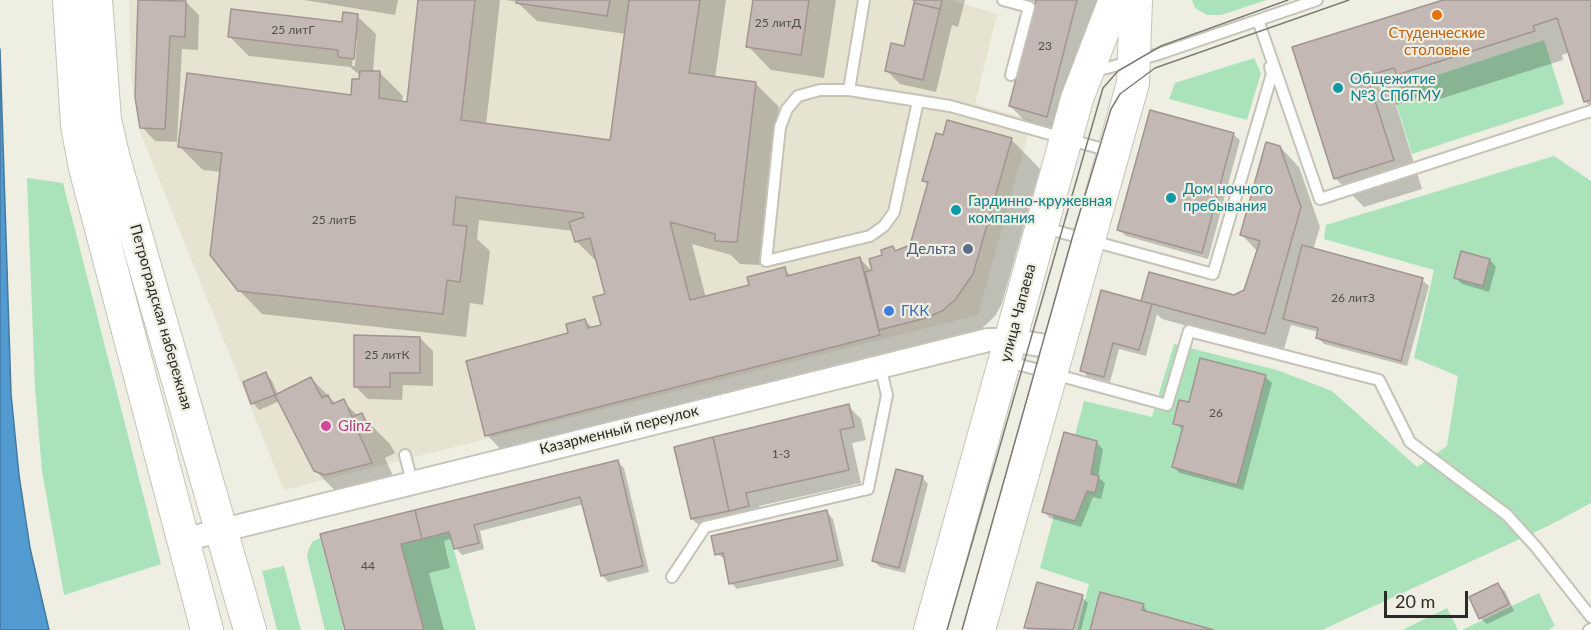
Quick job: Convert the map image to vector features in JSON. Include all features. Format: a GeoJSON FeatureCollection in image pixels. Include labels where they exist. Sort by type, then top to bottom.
{"type":"FeatureCollection","features":[{"type":"Feature","properties":{"kind":"street"},"geometry":{"type":"LineString","coordinates":[[69,0],[77,125],[85,168],[207,630]]}},
{"type":"Feature","properties":{"kind":"street","name":"Петроградская набережная"},"geometry":{"type":"LineString","coordinates":[[96,0],[105,120],[114,159],[223,529],[250,630]]}},
{"type":"Feature","properties":{"kind":"street","name":"улица Чапаева"},"geometry":{"type":"LineString","coordinates":[[930,630],[1066,139],[1086,74],[1115,0]]}},
{"type":"Feature","properties":{"kind":"street"},"geometry":{"type":"LineString","coordinates":[[979,630],[1132,83],[1136,0]]}},
{"type":"Feature","properties":{"kind":"street","name":"Казарменный переулок"},"geometry":{"type":"LineString","coordinates":[[183,540],[988,340],[1008,350],[1054,360]]}},
{"type":"Feature","properties":{"kind":"lane"},"geometry":{"type":"LineString","coordinates":[[849,90],[864,0]]}},
{"type":"Feature","properties":{"kind":"lane"},"geometry":{"type":"LineString","coordinates":[[1003,0],[1029,7],[1011,75]]}},
{"type":"Feature","properties":{"kind":"lane"},"geometry":{"type":"LineString","coordinates":[[1086,74],[1134,62],[1317,0]]}},
{"type":"Feature","properties":{"kind":"lane"},"geometry":{"type":"LineString","coordinates":[[1256,21],[1320,199],[1591,111]]}},
{"type":"Feature","properties":{"kind":"lane"},"geometry":{"type":"LineString","coordinates":[[1042,227],[1213,274],[1272,74],[1256,21]]}},
{"type":"Feature","properties":{"kind":"lane"},"geometry":{"type":"LineString","coordinates":[[918,101],[894,212],[884,226],[870,236],[766,261],[780,126],[787,109],[798,96],[820,90],[849,90],[950,106],[1113,152]]}},
{"type":"Feature","properties":{"kind":"lane"},"geometry":{"type":"LineString","coordinates":[[1054,360],[1167,405],[1189,331],[1379,380],[1410,442],[1508,515],[1591,617]]}},
{"type":"Feature","properties":{"kind":"lane"},"geometry":{"type":"LineString","coordinates":[[672,577],[705,527],[868,489],[886,395],[880,366]]}},
{"type":"Feature","properties":{"kind":"lane"},"geometry":{"type":"LineString","coordinates":[[405,455],[412,482]]}},
{"type":"Feature","properties":{"kind":"shaded area"},"geometry":{"type":"Polygon","coordinates":[[[129,0],[950,0],[997,14],[975,104],[1032,120],[978,315],[284,490],[139,129],[131,77],[129,0]]]}},
{"type":"Feature","properties":{"kind":"green space"},"geometry":{"type":"Polygon","coordinates":[[[1192,0],[1267,0],[1221,15],[1207,15],[1195,8],[1192,0]]]}},
{"type":"Feature","properties":{"kind":"green space"},"geometry":{"type":"Polygon","coordinates":[[[1544,40],[1564,104],[1412,154],[1392,90],[1544,40]]]}},
{"type":"Feature","properties":{"kind":"green space"},"geometry":{"type":"Polygon","coordinates":[[[1254,58],[1261,73],[1247,120],[1169,99],[1175,83],[1254,58]]]}},
{"type":"Feature","properties":{"kind":"green space"},"geometry":{"type":"Polygon","coordinates":[[[1554,156],[1591,181],[1591,503],[1548,526],[1322,630],[1077,630],[1089,584],[1040,568],[1084,401],[1152,417],[1174,344],[1277,370],[1332,391],[1417,467],[1447,446],[1458,376],[1414,358],[1434,270],[1324,239],[1326,225],[1554,156]]]}},
{"type":"Feature","properties":{"kind":"green space"},"geometry":{"type":"Polygon","coordinates":[[[27,178],[63,183],[161,564],[64,595],[42,471],[35,388],[27,178]]]}},
{"type":"Feature","properties":{"kind":"green space"},"geometry":{"type":"Polygon","coordinates":[[[449,532],[476,630],[424,630],[401,544],[449,532]]]}},
{"type":"Feature","properties":{"kind":"green space"},"geometry":{"type":"Polygon","coordinates":[[[320,538],[344,630],[325,630],[307,557],[313,541],[320,538]]]}},
{"type":"Feature","properties":{"kind":"green space"},"geometry":{"type":"Polygon","coordinates":[[[284,566],[301,630],[277,630],[262,571],[284,566]]]}},
{"type":"Feature","properties":{"kind":"green space"},"geometry":{"type":"Polygon","coordinates":[[[1539,593],[1555,626],[1548,630],[1462,630],[1539,593]]]}},
{"type":"Feature","properties":{"kind":"green space"},"geometry":{"type":"Polygon","coordinates":[[[1447,608],[1458,630],[1402,630],[1447,608]]]}},
{"type":"Feature","properties":{"kind":"water"},"geometry":{"type":"Polygon","coordinates":[[[0,49],[11,394],[19,475],[30,548],[49,630],[0,630],[0,49]]]}},
{"type":"Feature","properties":{"kind":"building"},"geometry":{"type":"Polygon","coordinates":[[[138,0],[186,1],[185,37],[170,36],[165,129],[140,128],[135,97],[138,0]]]}},
{"type":"Feature","properties":{"kind":"building"},"geometry":{"type":"Polygon","coordinates":[[[418,0],[475,0],[461,120],[610,140],[629,0],[700,0],[689,73],[756,82],[737,242],[715,241],[715,234],[670,222],[690,300],[749,285],[747,277],[785,267],[787,276],[860,257],[880,335],[485,436],[466,361],[568,333],[566,324],[585,319],[588,328],[601,325],[593,297],[605,294],[590,238],[575,242],[569,222],[584,217],[583,213],[456,197],[453,225],[467,226],[460,282],[447,280],[443,314],[238,291],[210,255],[222,153],[178,147],[187,73],[351,95],[352,79],[359,79],[360,71],[380,71],[379,98],[407,102],[418,0]]]}},
{"type":"Feature","properties":{"kind":"building"},"geometry":{"type":"Polygon","coordinates":[[[517,0],[610,0],[607,16],[516,3],[517,0]]]}},
{"type":"Feature","properties":{"kind":"building"},"geometry":{"type":"Polygon","coordinates":[[[753,0],[809,0],[801,55],[746,47],[753,0]]]}},
{"type":"Feature","properties":{"kind":"building"},"geometry":{"type":"Polygon","coordinates":[[[915,0],[942,0],[940,9],[914,3],[915,0]]]}},
{"type":"Feature","properties":{"kind":"building"},"geometry":{"type":"Polygon","coordinates":[[[1036,0],[1077,0],[1047,117],[1009,106],[1036,0]]]}},
{"type":"Feature","properties":{"kind":"building","name":"Общежитие №3 СПбГМУ"},"geometry":{"type":"Polygon","coordinates":[[[1443,0],[1591,0],[1591,100],[1584,102],[1557,18],[1533,26],[1535,31],[1397,75],[1394,68],[1367,76],[1394,160],[1334,179],[1292,47],[1443,0]]]}},
{"type":"Feature","properties":{"kind":"building"},"geometry":{"type":"Polygon","coordinates":[[[914,3],[940,9],[923,80],[885,71],[891,43],[904,46],[914,3]]]}},
{"type":"Feature","properties":{"kind":"building"},"geometry":{"type":"Polygon","coordinates":[[[231,9],[342,22],[343,12],[358,14],[354,59],[338,57],[338,50],[228,37],[231,9]]]}},
{"type":"Feature","properties":{"kind":"building","name":"Дом ночного пребывания"},"geometry":{"type":"Polygon","coordinates":[[[1150,110],[1234,133],[1202,253],[1117,230],[1150,110]]]}},
{"type":"Feature","properties":{"kind":"building","name":"Гардинно-кружевная компания"},"geometry":{"type":"Polygon","coordinates":[[[947,120],[1012,138],[973,274],[955,300],[942,311],[926,318],[879,330],[865,272],[872,270],[869,259],[882,255],[881,250],[893,246],[895,251],[910,245],[928,182],[922,181],[936,133],[943,135],[947,120]]]}},
{"type":"Feature","properties":{"kind":"building"},"geometry":{"type":"Polygon","coordinates":[[[1266,142],[1280,146],[1301,207],[1265,334],[1141,301],[1149,272],[1234,295],[1244,290],[1260,241],[1240,235],[1266,142]]]}},
{"type":"Feature","properties":{"kind":"building"},"geometry":{"type":"Polygon","coordinates":[[[1302,245],[1423,278],[1401,361],[1316,338],[1318,328],[1283,319],[1302,245]]]}},
{"type":"Feature","properties":{"kind":"building"},"geometry":{"type":"Polygon","coordinates":[[[1461,251],[1490,259],[1483,286],[1454,278],[1461,251]]]}},
{"type":"Feature","properties":{"kind":"building"},"geometry":{"type":"Polygon","coordinates":[[[1101,290],[1152,304],[1139,350],[1113,343],[1104,377],[1080,371],[1101,290]]]}},
{"type":"Feature","properties":{"kind":"building"},"geometry":{"type":"Polygon","coordinates":[[[354,335],[420,337],[420,373],[390,373],[390,387],[354,387],[354,335]]]}},
{"type":"Feature","properties":{"kind":"building"},"geometry":{"type":"Polygon","coordinates":[[[1200,358],[1266,375],[1237,485],[1172,467],[1183,426],[1173,424],[1179,400],[1189,402],[1200,358]]]}},
{"type":"Feature","properties":{"kind":"building"},"geometry":{"type":"Polygon","coordinates":[[[266,372],[275,395],[251,404],[243,382],[266,372]]]}},
{"type":"Feature","properties":{"kind":"building","name":"Glinz"},"geometry":{"type":"Polygon","coordinates":[[[311,377],[322,398],[328,395],[332,404],[344,399],[352,417],[362,413],[367,424],[357,429],[372,463],[325,475],[314,471],[275,395],[311,377]]]}},
{"type":"Feature","properties":{"kind":"building"},"geometry":{"type":"Polygon","coordinates":[[[849,404],[854,427],[840,430],[849,470],[746,493],[749,506],[729,511],[713,437],[849,404]]]}},
{"type":"Feature","properties":{"kind":"building"},"geometry":{"type":"Polygon","coordinates":[[[1064,432],[1097,441],[1091,474],[1099,476],[1095,493],[1087,491],[1075,521],[1042,512],[1064,432]]]}},
{"type":"Feature","properties":{"kind":"building"},"geometry":{"type":"Polygon","coordinates":[[[713,437],[729,511],[691,519],[674,447],[713,437]]]}},
{"type":"Feature","properties":{"kind":"building"},"geometry":{"type":"Polygon","coordinates":[[[618,460],[643,566],[601,576],[580,497],[474,525],[479,543],[454,549],[449,532],[422,539],[415,510],[618,460]]]}},
{"type":"Feature","properties":{"kind":"building"},"geometry":{"type":"Polygon","coordinates":[[[896,469],[923,476],[899,568],[872,561],[896,469]]]}},
{"type":"Feature","properties":{"kind":"building"},"geometry":{"type":"Polygon","coordinates":[[[415,510],[422,539],[401,544],[424,630],[345,630],[320,534],[415,510]]]}},
{"type":"Feature","properties":{"kind":"building"},"geometry":{"type":"Polygon","coordinates":[[[827,510],[838,560],[729,584],[723,553],[715,555],[711,536],[827,510]]]}},
{"type":"Feature","properties":{"kind":"building"},"geometry":{"type":"Polygon","coordinates":[[[1037,582],[1083,595],[1073,630],[1024,628],[1037,582]]]}},
{"type":"Feature","properties":{"kind":"building"},"geometry":{"type":"Polygon","coordinates":[[[1498,583],[1509,604],[1479,619],[1469,597],[1498,583]]]}},
{"type":"Feature","properties":{"kind":"building"},"geometry":{"type":"Polygon","coordinates":[[[1100,592],[1144,604],[1142,610],[1214,630],[1090,630],[1100,592]]]}},
{"type":"Feature","properties":{"kind":"tram line"},"geometry":{"type":"LineString","coordinates":[[947,630],[1103,88],[1118,71],[1161,46],[1288,0]]}},
{"type":"Feature","properties":{"kind":"tram line"},"geometry":{"type":"LineString","coordinates":[[962,630],[1073,235],[1111,109],[1120,94],[1155,68],[1349,0]]}},
{"type":"Feature","properties":{"kind":"place","name":"Студенческие столовые"},"geometry":{"type":"Point","coordinates":[1437,15]}},
{"type":"Feature","properties":{"kind":"place","name":"Общежитие №3 СПбГМУ"},"geometry":{"type":"Point","coordinates":[1338,88]}},
{"type":"Feature","properties":{"kind":"place","name":"Дом ночного пребывания"},"geometry":{"type":"Point","coordinates":[1171,198]}},
{"type":"Feature","properties":{"kind":"place","name":"Гардинно-кружевная компания"},"geometry":{"type":"Point","coordinates":[956,210]}},
{"type":"Feature","properties":{"kind":"place","name":"Дельта"},"geometry":{"type":"Point","coordinates":[968,249]}},
{"type":"Feature","properties":{"kind":"place","name":"ГКК"},"geometry":{"type":"Point","coordinates":[889,311]}},
{"type":"Feature","properties":{"kind":"place","name":"Glinz"},"geometry":{"type":"Point","coordinates":[326,426]}}]}
